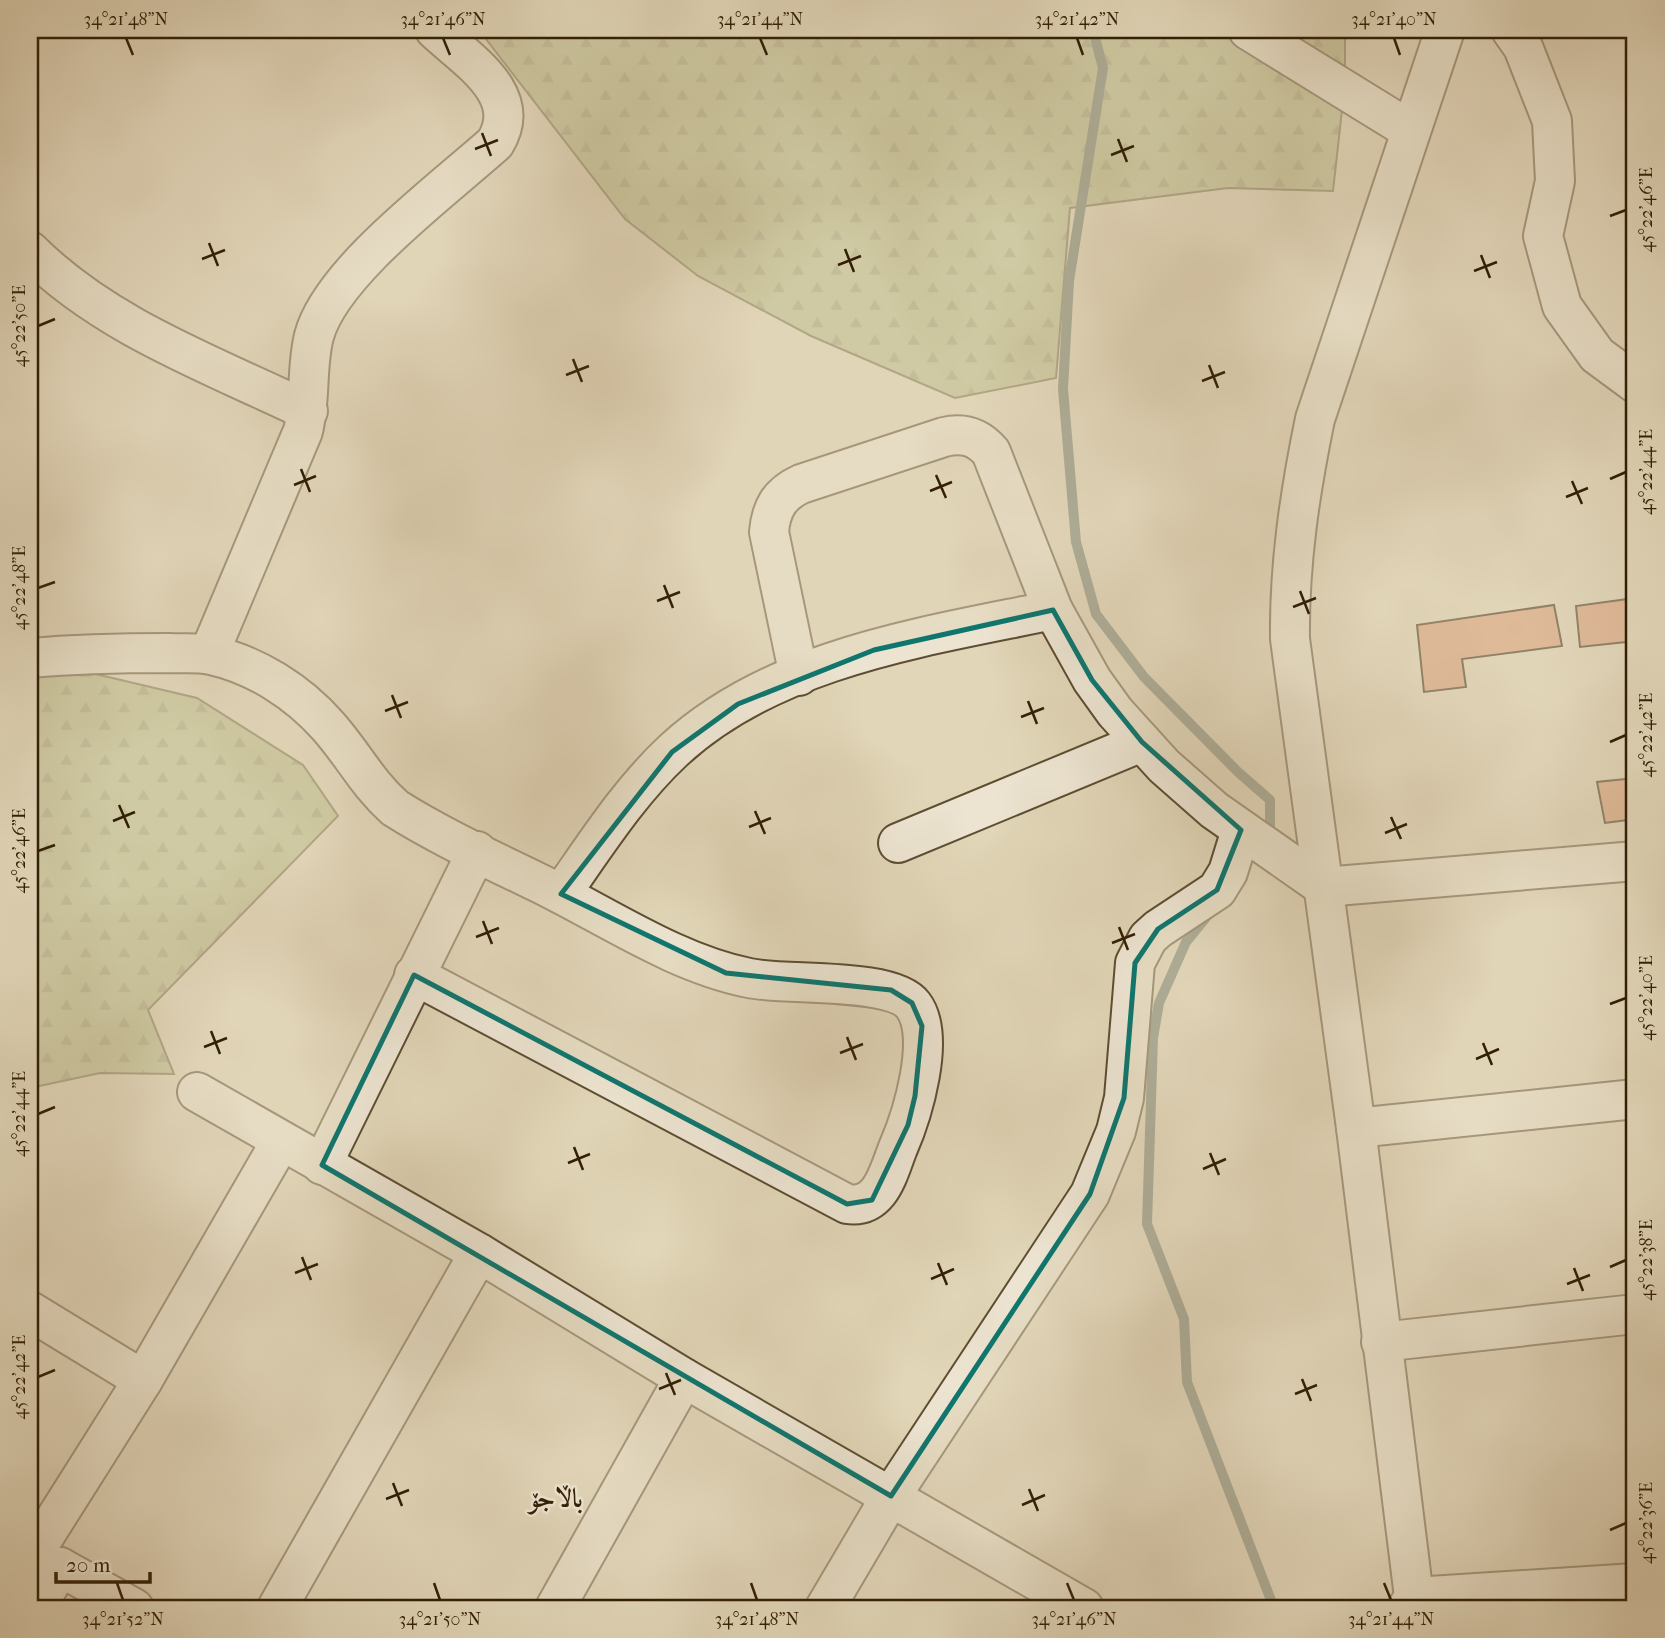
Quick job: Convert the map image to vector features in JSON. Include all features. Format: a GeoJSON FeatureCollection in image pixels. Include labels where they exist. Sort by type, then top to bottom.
{"type":"FeatureCollection","features":[{"type":"Feature","properties":{"kind":"street"},"geometry":{"type":"LineString","coordinates":[[209,654],[303,431],[308,411],[309,358],[315,333],[340,286],[357,266],[495,144],[501,133],[505,110],[496,88],[435,30]]}},
{"type":"Feature","properties":{"kind":"street"},"geometry":{"type":"LineString","coordinates":[[1248,30],[1410,130]]}},
{"type":"Feature","properties":{"kind":"street"},"geometry":{"type":"LineString","coordinates":[[1445,30],[1315,419],[1301,484],[1292,559],[1290,639],[1356,1128],[1410,1603],[1635,1583]]}},
{"type":"Feature","properties":{"kind":"street"},"geometry":{"type":"LineString","coordinates":[[1511,30],[1523,47],[1552,121],[1555,181],[1543,236],[1562,306],[1597,355],[1635,383]]}},
{"type":"Feature","properties":{"kind":"street"},"geometry":{"type":"LineString","coordinates":[[30,251],[81,296],[115,317],[308,411]]}},
{"type":"Feature","properties":{"kind":"street"},"geometry":{"type":"LineString","coordinates":[[799,677],[769,532],[774,508],[790,490],[801,484],[944,437],[965,435],[984,444],[991,452],[1053,610],[1092,680],[1142,742],[1189,789],[1241,830],[1324,887],[1635,861]]}},
{"type":"Feature","properties":{"kind":"street"},"geometry":{"type":"LineString","coordinates":[[561,894],[622,811],[672,752],[738,704],[838,661],[923,637],[1053,610]]}},
{"type":"Feature","properties":{"kind":"street"},"geometry":{"type":"LineString","coordinates":[[30,658],[128,653],[209,654],[263,674],[288,690],[329,726],[359,770],[396,808],[676,953],[726,973],[766,980],[891,990],[912,1003],[922,1026],[915,1096],[908,1125],[878,1194],[864,1204],[847,1204],[414,975]]}},
{"type":"Feature","properties":{"kind":"street"},"geometry":{"type":"LineString","coordinates":[[898,844],[1142,742]]}},
{"type":"Feature","properties":{"kind":"street"},"geometry":{"type":"LineString","coordinates":[[825,1608],[891,1496],[1090,1194],[1116,1131],[1124,1098],[1135,963],[1148,938],[1158,929],[1217,890],[1228,872],[1241,830]]}},
{"type":"Feature","properties":{"kind":"street"},"geometry":{"type":"LineString","coordinates":[[322,1165],[477,851]]}},
{"type":"Feature","properties":{"kind":"street"},"geometry":{"type":"LineString","coordinates":[[197,1092],[480,1253],[684,1378],[1084,1608]]}},
{"type":"Feature","properties":{"kind":"street"},"geometry":{"type":"LineString","coordinates":[[1356,1128],[1635,1099]]}},
{"type":"Feature","properties":{"kind":"street"},"geometry":{"type":"LineString","coordinates":[[134,1608],[38,1577],[144,1380],[281,1141]]}},
{"type":"Feature","properties":{"kind":"street"},"geometry":{"type":"LineString","coordinates":[[277,1608],[480,1253]]}},
{"type":"Feature","properties":{"kind":"street"},"geometry":{"type":"LineString","coordinates":[[30,1311],[144,1380]]}},
{"type":"Feature","properties":{"kind":"street"},"geometry":{"type":"LineString","coordinates":[[1381,1342],[1635,1314]]}},
{"type":"Feature","properties":{"kind":"street"},"geometry":{"type":"LineString","coordinates":[[555,1608],[684,1378]]}},
{"type":"Feature","properties":{"kind":"highlighted area"},"geometry":{"type":"Polygon","coordinates":[[[1053,610],[1092,680],[1142,742],[1241,830],[1217,890],[1158,929],[1135,963],[1124,1098],[1090,1194],[891,1496],[322,1165],[414,975],[847,1204],[872,1200],[908,1125],[915,1096],[922,1026],[912,1003],[891,990],[726,973],[561,894],[672,752],[738,704],[874,650],[1053,610]]]}},
{"type":"Feature","properties":{"kind":"green space"},"geometry":{"type":"Polygon","coordinates":[[[479,30],[1345,30],[1345,83],[1333,191],[1228,188],[1070,208],[1056,378],[955,398],[811,336],[698,276],[625,219],[479,30]]]}},
{"type":"Feature","properties":{"kind":"green space"},"geometry":{"type":"Polygon","coordinates":[[[87,672],[197,698],[303,765],[338,816],[148,1010],[174,1074],[100,1073],[30,1088],[30,676],[87,672]]]}},
{"type":"Feature","properties":{"kind":"building"},"geometry":{"type":"Polygon","coordinates":[[[1635,598],[1635,641],[1580,647],[1576,606],[1635,598]]]}},
{"type":"Feature","properties":{"kind":"building"},"geometry":{"type":"Polygon","coordinates":[[[1554,605],[1562,646],[1462,659],[1466,687],[1424,692],[1417,625],[1554,605]]]}},
{"type":"Feature","properties":{"kind":"building"},"geometry":{"type":"Polygon","coordinates":[[[1635,778],[1635,819],[1605,823],[1597,782],[1635,778]]]}},
{"type":"Feature","properties":{"kind":"waterway"},"geometry":{"type":"LineString","coordinates":[[1093,30],[1103,68],[1069,281],[1063,389],[1076,542],[1096,614],[1144,677],[1238,772],[1270,800],[1270,837]]}},
{"type":"Feature","properties":{"kind":"waterway"},"geometry":{"type":"LineString","coordinates":[[1208,915],[1186,942],[1159,1003],[1153,1038],[1147,1224],[1184,1319],[1187,1382],[1274,1608]]}},
{"type":"Feature","properties":{"kind":"district","name":"باڵاجۆ"},"geometry":{"type":"Point","coordinates":[556,1498]}}]}
